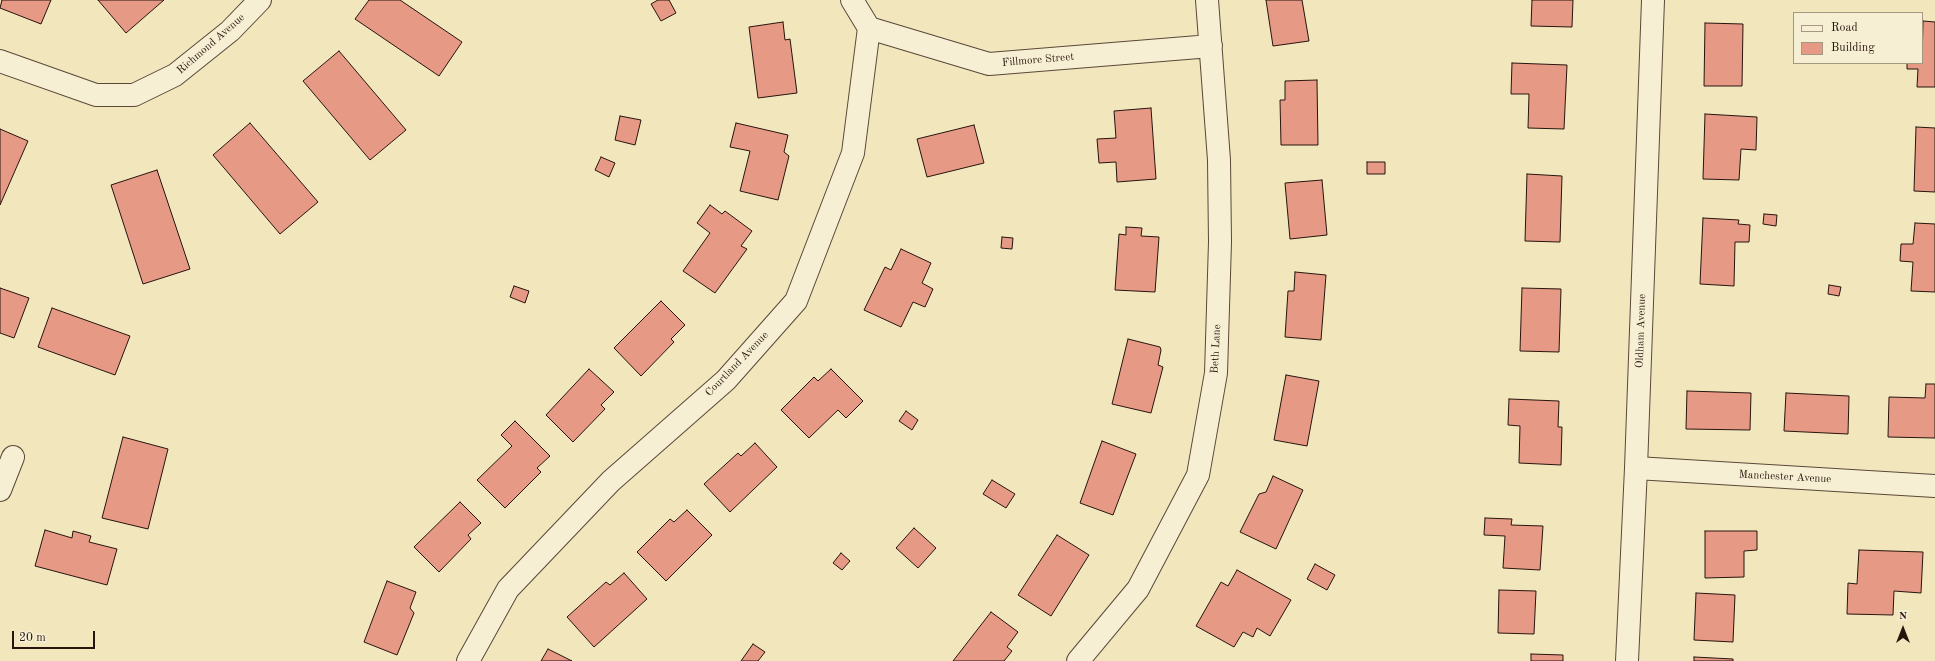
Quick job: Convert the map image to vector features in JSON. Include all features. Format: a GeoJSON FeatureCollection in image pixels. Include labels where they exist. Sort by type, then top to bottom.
{"type":"FeatureCollection","features":[{"type":"Feature","properties":{"kind":"street","name":"Richmond Avenue"},"geometry":{"type":"LineString","coordinates":[[0,61],[96,95],[134,95],[175,74],[230,30],[260,0]]}},
{"type":"Feature","properties":{"kind":"street"},"geometry":{"type":"LineString","coordinates":[[852,0],[869,28]]}},
{"type":"Feature","properties":{"kind":"street","name":"Beth Lane"},"geometry":{"type":"LineString","coordinates":[[1078,661],[1138,590],[1198,475],[1216,374],[1220,266],[1219,160],[1212,46],[1207,0]]}},
{"type":"Feature","properties":{"kind":"street","name":"Oldham Avenue"},"geometry":{"type":"LineString","coordinates":[[1627,661],[1636,468],[1653,0]]}},
{"type":"Feature","properties":{"kind":"street","name":"Fillmore Street"},"geometry":{"type":"LineString","coordinates":[[869,28],[989,64],[1212,46]]}},
{"type":"Feature","properties":{"kind":"street","name":"Courtland Avenue"},"geometry":{"type":"LineString","coordinates":[[468,661],[508,588],[611,480],[726,380],[796,301],[853,153],[869,28]]}},
{"type":"Feature","properties":{"kind":"street"},"geometry":{"type":"LineString","coordinates":[[0,490],[13,457]]}},
{"type":"Feature","properties":{"kind":"street","name":"Manchester Avenue"},"geometry":{"type":"LineString","coordinates":[[1636,468],[1935,486]]}},
{"type":"Feature","properties":{"kind":"building"},"geometry":{"type":"Polygon","coordinates":[[[2,0],[51,0],[41,24],[0,8],[2,0]]]}},
{"type":"Feature","properties":{"kind":"building"},"geometry":{"type":"Polygon","coordinates":[[[98,0],[164,0],[126,33],[98,0]]]}},
{"type":"Feature","properties":{"kind":"building"},"geometry":{"type":"Polygon","coordinates":[[[369,0],[400,0],[462,42],[439,76],[355,19],[369,0]]]}},
{"type":"Feature","properties":{"kind":"building"},"geometry":{"type":"Polygon","coordinates":[[[658,0],[669,0],[676,13],[661,21],[651,4],[658,0]]]}},
{"type":"Feature","properties":{"kind":"building"},"geometry":{"type":"Polygon","coordinates":[[[1266,0],[1302,0],[1309,41],[1273,46],[1266,0]]]}},
{"type":"Feature","properties":{"kind":"building"},"geometry":{"type":"Polygon","coordinates":[[[1532,0],[1573,0],[1572,27],[1531,26],[1532,0]]]}},
{"type":"Feature","properties":{"kind":"building"},"geometry":{"type":"Polygon","coordinates":[[[1923,21],[1935,22],[1935,87],[1917,87],[1918,69],[1907,69],[1907,64],[1923,64],[1923,21]]]}},
{"type":"Feature","properties":{"kind":"building"},"geometry":{"type":"Polygon","coordinates":[[[783,22],[785,40],[790,39],[797,93],[758,98],[749,27],[783,22]]]}},
{"type":"Feature","properties":{"kind":"building"},"geometry":{"type":"Polygon","coordinates":[[[1705,23],[1743,24],[1742,86],[1704,86],[1705,23]]]}},
{"type":"Feature","properties":{"kind":"building"},"geometry":{"type":"Polygon","coordinates":[[[339,51],[406,130],[370,160],[303,81],[339,51]]]}},
{"type":"Feature","properties":{"kind":"building"},"geometry":{"type":"Polygon","coordinates":[[[1512,63],[1567,65],[1564,129],[1528,128],[1529,94],[1511,94],[1512,63]]]}},
{"type":"Feature","properties":{"kind":"building"},"geometry":{"type":"Polygon","coordinates":[[[1317,80],[1318,145],[1281,145],[1280,100],[1285,100],[1285,81],[1317,80]]]}},
{"type":"Feature","properties":{"kind":"building"},"geometry":{"type":"Polygon","coordinates":[[[1151,108],[1156,179],[1117,182],[1116,162],[1099,163],[1097,139],[1116,138],[1114,111],[1151,108]]]}},
{"type":"Feature","properties":{"kind":"building"},"geometry":{"type":"Polygon","coordinates":[[[1705,114],[1757,117],[1756,150],[1741,149],[1739,180],[1703,179],[1705,114]]]}},
{"type":"Feature","properties":{"kind":"building"},"geometry":{"type":"Polygon","coordinates":[[[620,116],[641,120],[635,145],[615,140],[620,116]]]}},
{"type":"Feature","properties":{"kind":"building"},"geometry":{"type":"Polygon","coordinates":[[[250,123],[318,202],[280,234],[213,155],[250,123]]]}},
{"type":"Feature","properties":{"kind":"building"},"geometry":{"type":"Polygon","coordinates":[[[736,123],[788,135],[784,152],[789,156],[778,200],[740,191],[750,151],[730,147],[736,123]]]}},
{"type":"Feature","properties":{"kind":"building"},"geometry":{"type":"Polygon","coordinates":[[[974,125],[984,163],[927,177],[917,139],[974,125]]]}},
{"type":"Feature","properties":{"kind":"building"},"geometry":{"type":"Polygon","coordinates":[[[1916,127],[1935,128],[1935,192],[1914,191],[1916,127]]]}},
{"type":"Feature","properties":{"kind":"building"},"geometry":{"type":"Polygon","coordinates":[[[0,129],[28,141],[0,205],[0,129]]]}},
{"type":"Feature","properties":{"kind":"building"},"geometry":{"type":"Polygon","coordinates":[[[601,157],[615,163],[609,177],[595,170],[601,157]]]}},
{"type":"Feature","properties":{"kind":"building"},"geometry":{"type":"Polygon","coordinates":[[[1367,162],[1385,162],[1385,174],[1367,174],[1367,162]]]}},
{"type":"Feature","properties":{"kind":"building"},"geometry":{"type":"Polygon","coordinates":[[[157,170],[190,269],[143,284],[111,185],[157,170]]]}},
{"type":"Feature","properties":{"kind":"building"},"geometry":{"type":"Polygon","coordinates":[[[1527,174],[1562,176],[1560,242],[1525,241],[1527,174]]]}},
{"type":"Feature","properties":{"kind":"building"},"geometry":{"type":"Polygon","coordinates":[[[1322,180],[1327,235],[1290,239],[1285,183],[1322,180]]]}},
{"type":"Feature","properties":{"kind":"building"},"geometry":{"type":"Polygon","coordinates":[[[710,205],[722,214],[725,211],[752,231],[741,246],[747,249],[715,293],[683,271],[710,233],[697,223],[710,205]]]}},
{"type":"Feature","properties":{"kind":"building"},"geometry":{"type":"Polygon","coordinates":[[[1764,214],[1777,215],[1776,226],[1763,224],[1764,214]]]}},
{"type":"Feature","properties":{"kind":"building"},"geometry":{"type":"Polygon","coordinates":[[[1703,218],[1739,220],[1738,224],[1750,225],[1749,242],[1735,242],[1734,286],[1700,284],[1703,218]]]}},
{"type":"Feature","properties":{"kind":"building"},"geometry":{"type":"Polygon","coordinates":[[[1915,223],[1935,224],[1935,292],[1911,291],[1913,262],[1900,261],[1901,244],[1913,244],[1915,223]]]}},
{"type":"Feature","properties":{"kind":"building"},"geometry":{"type":"Polygon","coordinates":[[[1126,227],[1142,228],[1141,236],[1159,237],[1155,292],[1115,290],[1119,234],[1126,235],[1126,227]]]}},
{"type":"Feature","properties":{"kind":"building"},"geometry":{"type":"Polygon","coordinates":[[[1002,237],[1013,238],[1012,249],[1001,248],[1002,237]]]}},
{"type":"Feature","properties":{"kind":"building"},"geometry":{"type":"Polygon","coordinates":[[[901,249],[931,263],[922,283],[933,289],[925,307],[913,302],[901,327],[864,310],[885,267],[891,270],[901,249]]]}},
{"type":"Feature","properties":{"kind":"building"},"geometry":{"type":"Polygon","coordinates":[[[1295,272],[1326,275],[1321,340],[1285,337],[1288,291],[1294,291],[1295,272]]]}},
{"type":"Feature","properties":{"kind":"building"},"geometry":{"type":"Polygon","coordinates":[[[1829,285],[1841,287],[1839,296],[1828,294],[1829,285]]]}},
{"type":"Feature","properties":{"kind":"building"},"geometry":{"type":"Polygon","coordinates":[[[514,286],[529,291],[525,303],[510,297],[514,286]]]}},
{"type":"Feature","properties":{"kind":"building"},"geometry":{"type":"Polygon","coordinates":[[[0,288],[29,298],[14,338],[0,333],[0,288]]]}},
{"type":"Feature","properties":{"kind":"building"},"geometry":{"type":"Polygon","coordinates":[[[1522,288],[1561,289],[1559,352],[1520,351],[1522,288]]]}},
{"type":"Feature","properties":{"kind":"building"},"geometry":{"type":"Polygon","coordinates":[[[661,301],[685,325],[671,339],[674,342],[641,376],[614,348],[661,301]]]}},
{"type":"Feature","properties":{"kind":"building"},"geometry":{"type":"Polygon","coordinates":[[[52,308],[130,336],[115,375],[38,347],[52,308]]]}},
{"type":"Feature","properties":{"kind":"building"},"geometry":{"type":"Polygon","coordinates":[[[1128,339],[1160,347],[1161,350],[1158,365],[1163,367],[1151,413],[1112,404],[1128,339]]]}},
{"type":"Feature","properties":{"kind":"building"},"geometry":{"type":"Polygon","coordinates":[[[589,369],[614,392],[601,405],[605,409],[573,442],[546,415],[589,369]]]}},
{"type":"Feature","properties":{"kind":"building"},"geometry":{"type":"Polygon","coordinates":[[[831,369],[863,401],[846,418],[838,410],[809,438],[781,410],[814,377],[818,381],[831,369]]]}},
{"type":"Feature","properties":{"kind":"building"},"geometry":{"type":"Polygon","coordinates":[[[1286,375],[1319,381],[1307,446],[1274,440],[1286,375]]]}},
{"type":"Feature","properties":{"kind":"building"},"geometry":{"type":"Polygon","coordinates":[[[1926,384],[1935,384],[1935,438],[1888,437],[1889,397],[1925,398],[1926,384]]]}},
{"type":"Feature","properties":{"kind":"building"},"geometry":{"type":"Polygon","coordinates":[[[1687,391],[1751,393],[1750,430],[1686,429],[1687,391]]]}},
{"type":"Feature","properties":{"kind":"building"},"geometry":{"type":"Polygon","coordinates":[[[1786,393],[1849,396],[1848,434],[1784,431],[1786,393]]]}},
{"type":"Feature","properties":{"kind":"building"},"geometry":{"type":"Polygon","coordinates":[[[1509,399],[1559,401],[1558,427],[1562,427],[1561,465],[1519,463],[1520,426],[1508,425],[1509,399]]]}},
{"type":"Feature","properties":{"kind":"building"},"geometry":{"type":"Polygon","coordinates":[[[906,411],[918,420],[912,430],[899,421],[906,411]]]}},
{"type":"Feature","properties":{"kind":"building"},"geometry":{"type":"Polygon","coordinates":[[[515,421],[550,456],[537,468],[541,472],[505,508],[477,480],[512,446],[501,435],[515,421]]]}},
{"type":"Feature","properties":{"kind":"building"},"geometry":{"type":"Polygon","coordinates":[[[123,437],[168,449],[148,529],[102,518],[123,437]]]}},
{"type":"Feature","properties":{"kind":"building"},"geometry":{"type":"Polygon","coordinates":[[[1102,441],[1136,454],[1113,515],[1080,503],[1102,441]]]}},
{"type":"Feature","properties":{"kind":"building"},"geometry":{"type":"Polygon","coordinates":[[[755,443],[777,467],[730,512],[704,484],[738,453],[741,456],[755,443]]]}},
{"type":"Feature","properties":{"kind":"building"},"geometry":{"type":"Polygon","coordinates":[[[1273,476],[1303,490],[1276,549],[1240,532],[1259,494],[1266,492],[1273,476]]]}},
{"type":"Feature","properties":{"kind":"building"},"geometry":{"type":"Polygon","coordinates":[[[992,480],[1015,494],[1006,508],[983,494],[992,480]]]}},
{"type":"Feature","properties":{"kind":"building"},"geometry":{"type":"Polygon","coordinates":[[[460,502],[481,523],[468,535],[471,539],[439,572],[414,547],[460,502]]]}},
{"type":"Feature","properties":{"kind":"building"},"geometry":{"type":"Polygon","coordinates":[[[687,510],[712,535],[666,581],[637,552],[670,519],[674,522],[687,510]]]}},
{"type":"Feature","properties":{"kind":"building"},"geometry":{"type":"Polygon","coordinates":[[[1485,518],[1512,519],[1511,525],[1543,526],[1540,570],[1503,568],[1505,536],[1484,535],[1485,518]]]}},
{"type":"Feature","properties":{"kind":"building"},"geometry":{"type":"Polygon","coordinates":[[[914,528],[936,548],[918,568],[896,548],[914,528]]]}},
{"type":"Feature","properties":{"kind":"building"},"geometry":{"type":"Polygon","coordinates":[[[45,530],[72,538],[73,531],[91,536],[89,542],[117,549],[107,585],[35,566],[45,530]]]}},
{"type":"Feature","properties":{"kind":"building"},"geometry":{"type":"Polygon","coordinates":[[[1705,531],[1757,531],[1757,550],[1744,551],[1744,577],[1705,578],[1705,531]]]}},
{"type":"Feature","properties":{"kind":"building"},"geometry":{"type":"Polygon","coordinates":[[[1057,535],[1089,555],[1051,616],[1018,595],[1057,535]]]}},
{"type":"Feature","properties":{"kind":"building"},"geometry":{"type":"Polygon","coordinates":[[[1859,550],[1923,552],[1921,593],[1894,591],[1893,615],[1847,614],[1848,583],[1857,584],[1859,550]]]}},
{"type":"Feature","properties":{"kind":"building"},"geometry":{"type":"Polygon","coordinates":[[[841,553],[850,561],[842,570],[833,563],[841,553]]]}},
{"type":"Feature","properties":{"kind":"building"},"geometry":{"type":"Polygon","coordinates":[[[1315,564],[1335,575],[1327,590],[1307,579],[1315,564]]]}},
{"type":"Feature","properties":{"kind":"building"},"geometry":{"type":"Polygon","coordinates":[[[1237,570],[1291,600],[1270,636],[1257,628],[1253,637],[1243,632],[1234,647],[1196,626],[1221,582],[1228,586],[1237,570]]]}},
{"type":"Feature","properties":{"kind":"building"},"geometry":{"type":"Polygon","coordinates":[[[624,573],[647,599],[594,647],[567,617],[606,582],[610,585],[624,573]]]}},
{"type":"Feature","properties":{"kind":"building"},"geometry":{"type":"Polygon","coordinates":[[[387,581],[416,592],[410,608],[414,613],[397,655],[364,642],[387,581]]]}},
{"type":"Feature","properties":{"kind":"building"},"geometry":{"type":"Polygon","coordinates":[[[1499,590],[1536,591],[1534,634],[1498,633],[1499,590]]]}},
{"type":"Feature","properties":{"kind":"building"},"geometry":{"type":"Polygon","coordinates":[[[1696,593],[1735,595],[1733,642],[1694,640],[1696,593]]]}},
{"type":"Feature","properties":{"kind":"building"},"geometry":{"type":"Polygon","coordinates":[[[991,612],[1018,632],[1007,647],[1012,651],[1004,661],[953,661],[991,612]]]}},
{"type":"Feature","properties":{"kind":"building"},"geometry":{"type":"Polygon","coordinates":[[[753,644],[765,652],[758,661],[741,661],[753,644]]]}},
{"type":"Feature","properties":{"kind":"building"},"geometry":{"type":"Polygon","coordinates":[[[548,649],[572,661],[541,661],[548,649]]]}},
{"type":"Feature","properties":{"kind":"building"},"geometry":{"type":"Polygon","coordinates":[[[1531,654],[1563,655],[1563,661],[1531,661],[1531,654]]]}},
{"type":"Feature","properties":{"kind":"building"},"geometry":{"type":"Polygon","coordinates":[[[1694,657],[1733,659],[1733,661],[1694,661],[1694,657]]]}}]}
